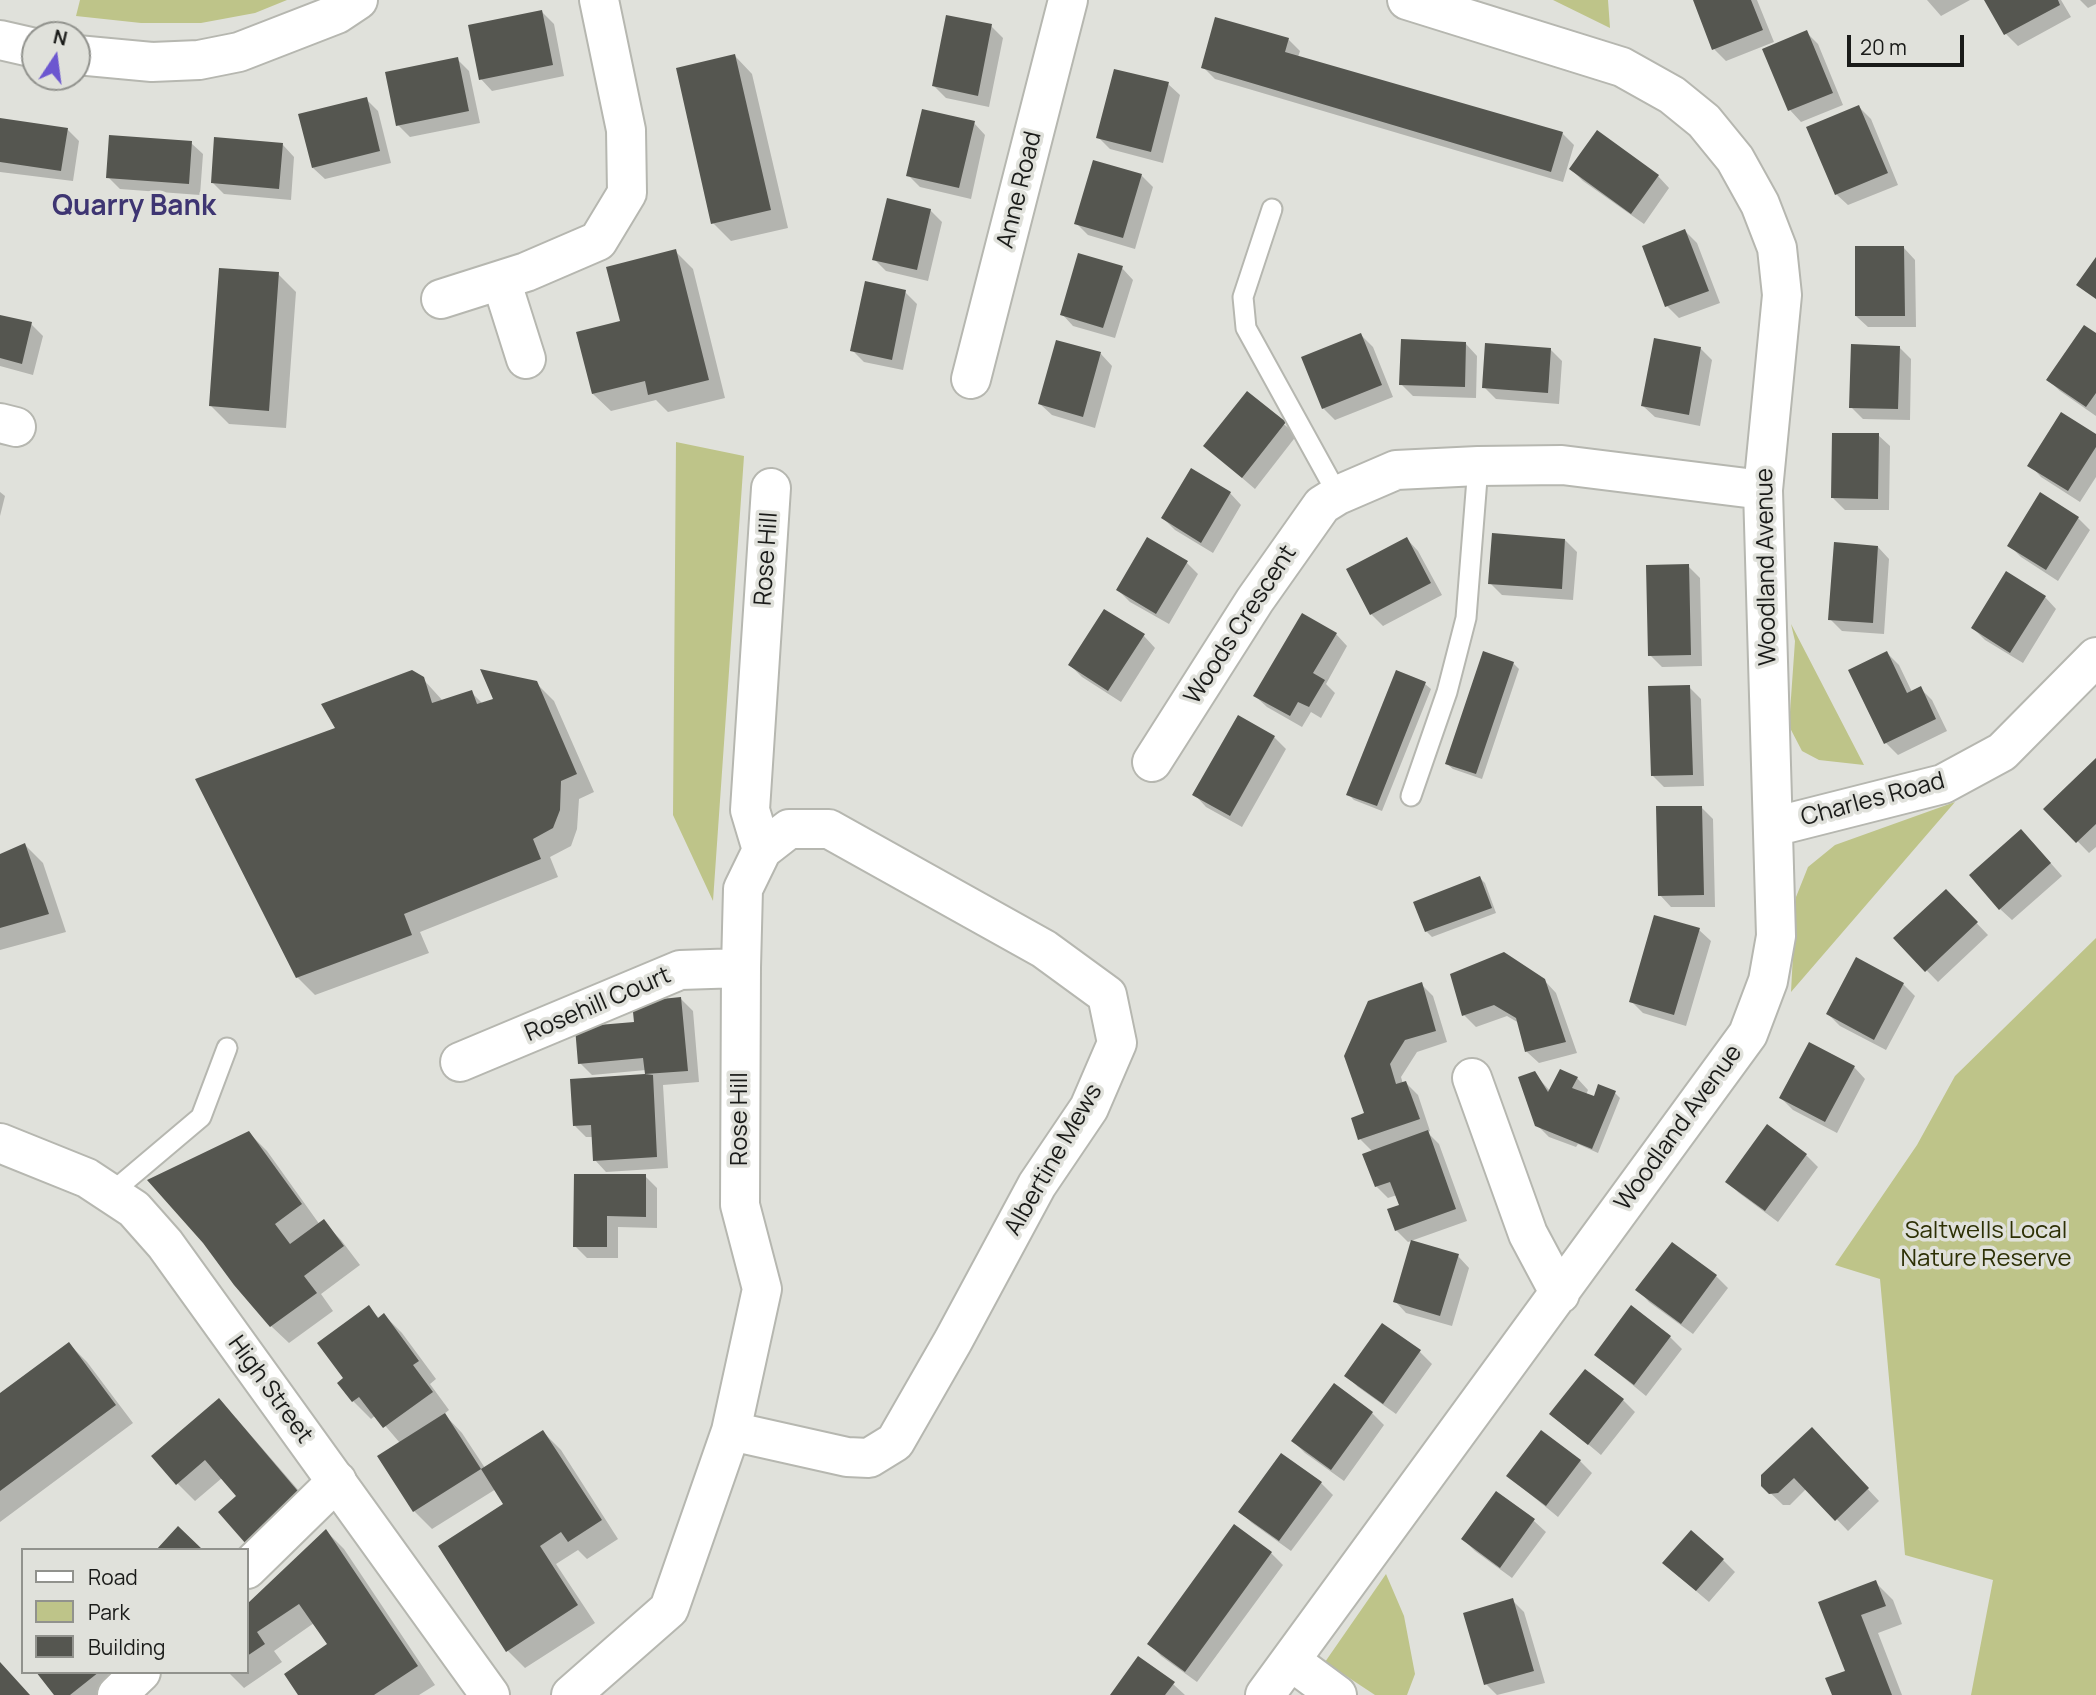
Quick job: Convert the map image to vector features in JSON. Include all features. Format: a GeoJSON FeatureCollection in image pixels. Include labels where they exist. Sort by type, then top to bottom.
{"type":"FeatureCollection","features":[{"type":"Feature","properties":{"kind":"street"},"geometry":{"type":"LineString","coordinates":[[91,56],[152,62],[200,60],[226,55],[337,14],[358,0]]}},
{"type":"Feature","properties":{"kind":"street"},"geometry":{"type":"LineString","coordinates":[[441,299],[526,272],[598,241],[627,193],[626,130],[599,0]]}},
{"type":"Feature","properties":{"kind":"street","name":"Anne Road"},"geometry":{"type":"LineString","coordinates":[[971,379],[1068,0]]}},
{"type":"Feature","properties":{"kind":"street","name":"Woodland Avenue"},"geometry":{"type":"LineString","coordinates":[[1265,1695],[1748,1034],[1768,981],[1776,936],[1763,490],[1782,295],[1777,248],[1760,204],[1735,159],[1704,121],[1672,95],[1622,67],[1487,12],[1407,0]]}},
{"type":"Feature","properties":{"kind":"street"},"geometry":{"type":"LineString","coordinates":[[0,40],[21,45]]}},
{"type":"Feature","properties":{"kind":"street"},"geometry":{"type":"LineString","coordinates":[[502,279],[526,359]]}},
{"type":"Feature","properties":{"kind":"street","name":"Woods Crescent"},"geometry":{"type":"LineString","coordinates":[[1152,762],[1255,600],[1322,505],[1338,495],[1396,470],[1562,465],[1763,490]]}},
{"type":"Feature","properties":{"kind":"street","name":"Rose Hill"},"geometry":{"type":"LineString","coordinates":[[571,1695],[669,1609],[731,1431],[762,1289],[740,1205],[741,968],[743,889],[762,850],[750,810],[771,488]]}},
{"type":"Feature","properties":{"kind":"street","name":"Charles Road"},"geometry":{"type":"LineString","coordinates":[[1773,827],[1943,784],[2002,752],[2096,657]]}},
{"type":"Feature","properties":{"kind":"street","name":"Albertine Mews"},"geometry":{"type":"LineString","coordinates":[[731,1431],[847,1457],[869,1458],[895,1442],[1037,1185],[1089,1108],[1117,1043],[1107,995],[1044,949],[829,829],[789,829],[762,850]]}},
{"type":"Feature","properties":{"kind":"street","name":"Rosehill Court"},"geometry":{"type":"LineString","coordinates":[[460,1062],[680,970],[741,968]]}},
{"type":"Feature","properties":{"kind":"street"},"geometry":{"type":"LineString","coordinates":[[1472,1078],[1528,1234],[1560,1294]]}},
{"type":"Feature","properties":{"kind":"street","name":"High Street"},"geometry":{"type":"LineString","coordinates":[[0,1143],[87,1178],[134,1209],[165,1244],[490,1695]]}},
{"type":"Feature","properties":{"kind":"street"},"geometry":{"type":"LineString","coordinates":[[248,1568],[337,1481]]}},
{"type":"Feature","properties":{"kind":"street"},"geometry":{"type":"LineString","coordinates":[[1291,1661],[1337,1695]]}},
{"type":"Feature","properties":{"kind":"street"},"geometry":{"type":"LineString","coordinates":[[117,1695],[139,1674]]}},
{"type":"Feature","properties":{"kind":"lane"},"geometry":{"type":"LineString","coordinates":[[1272,209],[1243,298],[1246,328],[1338,495]]}},
{"type":"Feature","properties":{"kind":"lane"},"geometry":{"type":"LineString","coordinates":[[1411,796],[1447,692],[1466,618],[1478,466]]}},
{"type":"Feature","properties":{"kind":"lane"},"geometry":{"type":"LineString","coordinates":[[111,1193],[201,1117],[227,1048]]}},
{"type":"Feature","properties":{"kind":"green space"},"geometry":{"type":"Polygon","coordinates":[[[80,0],[287,0],[255,13],[201,23],[141,23],[76,16],[80,0]]]}},
{"type":"Feature","properties":{"kind":"green space"},"geometry":{"type":"Polygon","coordinates":[[[1553,0],[1608,0],[1610,28],[1553,0]]]}},
{"type":"Feature","properties":{"kind":"green space"},"geometry":{"type":"Polygon","coordinates":[[[676,442],[744,456],[713,901],[673,815],[676,442]]]}},
{"type":"Feature","properties":{"kind":"green space"},"geometry":{"type":"Polygon","coordinates":[[[1791,624],[1864,765],[1819,760],[1802,751],[1789,726],[1795,641],[1791,624]]]}},
{"type":"Feature","properties":{"kind":"green space"},"geometry":{"type":"Polygon","coordinates":[[[1955,802],[1791,992],[1796,897],[1808,867],[1835,845],[1955,802]]]}},
{"type":"Feature","properties":{"kind":"green space","name":"Saltwells Local Nature Reserve"},"geometry":{"type":"Polygon","coordinates":[[[2096,938],[2096,1695],[1971,1695],[1993,1580],[1905,1555],[1880,1279],[1835,1265],[1917,1145],[1955,1076],[2096,938]]]}},
{"type":"Feature","properties":{"kind":"green space"},"geometry":{"type":"Polygon","coordinates":[[[1386,1574],[1404,1616],[1415,1674],[1407,1695],[1375,1695],[1325,1662],[1386,1574]]]}},
{"type":"Feature","properties":{"kind":"building"},"geometry":{"type":"Polygon","coordinates":[[[1693,0],[1751,0],[1763,30],[1712,50],[1693,0]]]}},
{"type":"Feature","properties":{"kind":"building"},"geometry":{"type":"Polygon","coordinates":[[[1984,0],[2058,0],[2060,5],[2004,35],[1984,0]]]}},
{"type":"Feature","properties":{"kind":"building"},"geometry":{"type":"Polygon","coordinates":[[[542,10],[553,65],[479,80],[468,25],[542,10]]]}},
{"type":"Feature","properties":{"kind":"building"},"geometry":{"type":"Polygon","coordinates":[[[946,15],[992,24],[978,96],[932,86],[946,15]]]}},
{"type":"Feature","properties":{"kind":"building"},"geometry":{"type":"Polygon","coordinates":[[[1215,17],[1289,38],[1285,52],[1563,132],[1551,172],[1201,68],[1215,17]]]}},
{"type":"Feature","properties":{"kind":"building"},"geometry":{"type":"Polygon","coordinates":[[[1807,30],[1833,93],[1788,111],[1762,49],[1807,30]]]}},
{"type":"Feature","properties":{"kind":"building"},"geometry":{"type":"Polygon","coordinates":[[[735,54],[771,210],[711,224],[676,68],[735,54]]]}},
{"type":"Feature","properties":{"kind":"building"},"geometry":{"type":"Polygon","coordinates":[[[458,57],[469,111],[396,126],[385,72],[458,57]]]}},
{"type":"Feature","properties":{"kind":"building"},"geometry":{"type":"Polygon","coordinates":[[[1114,69],[1169,82],[1151,152],[1096,138],[1114,69]]]}},
{"type":"Feature","properties":{"kind":"building"},"geometry":{"type":"Polygon","coordinates":[[[367,97],[380,151],[312,168],[298,114],[367,97]]]}},
{"type":"Feature","properties":{"kind":"building"},"geometry":{"type":"Polygon","coordinates":[[[1859,105],[1888,173],[1835,195],[1806,127],[1859,105]]]}},
{"type":"Feature","properties":{"kind":"building"},"geometry":{"type":"Polygon","coordinates":[[[922,109],[975,121],[959,188],[906,176],[922,109]]]}},
{"type":"Feature","properties":{"kind":"building"},"geometry":{"type":"Polygon","coordinates":[[[0,118],[68,128],[61,171],[0,162],[0,118]]]}},
{"type":"Feature","properties":{"kind":"building"},"geometry":{"type":"Polygon","coordinates":[[[1597,130],[1659,175],[1631,214],[1569,169],[1597,130]]]}},
{"type":"Feature","properties":{"kind":"building"},"geometry":{"type":"Polygon","coordinates":[[[109,135],[192,141],[189,184],[106,178],[109,135]]]}},
{"type":"Feature","properties":{"kind":"building"},"geometry":{"type":"Polygon","coordinates":[[[214,137],[283,143],[279,189],[211,183],[214,137]]]}},
{"type":"Feature","properties":{"kind":"building"},"geometry":{"type":"Polygon","coordinates":[[[1093,160],[1142,174],[1123,238],[1074,224],[1093,160]]]}},
{"type":"Feature","properties":{"kind":"building"},"geometry":{"type":"Polygon","coordinates":[[[887,198],[931,209],[917,270],[872,260],[887,198]]]}},
{"type":"Feature","properties":{"kind":"building"},"geometry":{"type":"Polygon","coordinates":[[[1685,229],[1709,291],[1665,307],[1642,246],[1685,229]]]}},
{"type":"Feature","properties":{"kind":"building"},"geometry":{"type":"Polygon","coordinates":[[[1855,246],[1904,246],[1905,316],[1855,316],[1855,246]]]}},
{"type":"Feature","properties":{"kind":"building"},"geometry":{"type":"Polygon","coordinates":[[[676,249],[709,380],[648,395],[645,381],[592,394],[576,332],[620,321],[606,267],[676,249]]]}},
{"type":"Feature","properties":{"kind":"building"},"geometry":{"type":"Polygon","coordinates":[[[1078,253],[1123,266],[1103,328],[1060,315],[1078,253]]]}},
{"type":"Feature","properties":{"kind":"building"},"geometry":{"type":"Polygon","coordinates":[[[2096,257],[2096,299],[2076,285],[2096,257]]]}},
{"type":"Feature","properties":{"kind":"building"},"geometry":{"type":"Polygon","coordinates":[[[219,268],[279,272],[269,411],[209,406],[219,268]]]}},
{"type":"Feature","properties":{"kind":"building"},"geometry":{"type":"Polygon","coordinates":[[[865,281],[906,290],[892,360],[850,351],[865,281]]]}},
{"type":"Feature","properties":{"kind":"building"},"geometry":{"type":"Polygon","coordinates":[[[0,315],[32,322],[22,364],[0,358],[0,315]]]}},
{"type":"Feature","properties":{"kind":"building"},"geometry":{"type":"Polygon","coordinates":[[[2084,325],[2096,333],[2096,393],[2086,407],[2046,380],[2084,325]]]}},
{"type":"Feature","properties":{"kind":"building"},"geometry":{"type":"Polygon","coordinates":[[[1361,333],[1382,385],[1322,409],[1301,357],[1361,333]]]}},
{"type":"Feature","properties":{"kind":"building"},"geometry":{"type":"Polygon","coordinates":[[[1654,338],[1701,347],[1689,415],[1641,406],[1654,338]]]}},
{"type":"Feature","properties":{"kind":"building"},"geometry":{"type":"Polygon","coordinates":[[[1401,339],[1466,342],[1465,387],[1399,385],[1401,339]]]}},
{"type":"Feature","properties":{"kind":"building"},"geometry":{"type":"Polygon","coordinates":[[[1056,340],[1101,352],[1083,417],[1038,404],[1056,340]]]}},
{"type":"Feature","properties":{"kind":"building"},"geometry":{"type":"Polygon","coordinates":[[[1485,343],[1551,348],[1548,393],[1482,388],[1485,343]]]}},
{"type":"Feature","properties":{"kind":"building"},"geometry":{"type":"Polygon","coordinates":[[[1851,344],[1900,346],[1898,409],[1849,408],[1851,344]]]}},
{"type":"Feature","properties":{"kind":"building"},"geometry":{"type":"Polygon","coordinates":[[[1247,391],[1286,422],[1242,478],[1203,446],[1247,391]]]}},
{"type":"Feature","properties":{"kind":"building"},"geometry":{"type":"Polygon","coordinates":[[[2061,412],[2096,434],[2096,447],[2068,491],[2027,466],[2061,412]]]}},
{"type":"Feature","properties":{"kind":"building"},"geometry":{"type":"Polygon","coordinates":[[[1832,433],[1879,433],[1878,499],[1831,498],[1832,433]]]}},
{"type":"Feature","properties":{"kind":"building"},"geometry":{"type":"Polygon","coordinates":[[[1191,468],[1231,492],[1201,543],[1161,518],[1191,468]]]}},
{"type":"Feature","properties":{"kind":"building"},"geometry":{"type":"Polygon","coordinates":[[[2040,492],[2079,517],[2046,570],[2007,546],[2040,492]]]}},
{"type":"Feature","properties":{"kind":"building"},"geometry":{"type":"Polygon","coordinates":[[[1492,533],[1565,539],[1562,589],[1488,584],[1492,533]]]}},
{"type":"Feature","properties":{"kind":"building"},"geometry":{"type":"Polygon","coordinates":[[[1147,537],[1188,561],[1156,614],[1116,590],[1147,537]]]}},
{"type":"Feature","properties":{"kind":"building"},"geometry":{"type":"Polygon","coordinates":[[[1407,537],[1431,583],[1370,615],[1346,569],[1407,537]]]}},
{"type":"Feature","properties":{"kind":"building"},"geometry":{"type":"Polygon","coordinates":[[[1834,542],[1878,546],[1873,623],[1828,620],[1834,542]]]}},
{"type":"Feature","properties":{"kind":"building"},"geometry":{"type":"Polygon","coordinates":[[[1689,564],[1691,655],[1648,656],[1646,565],[1689,564]]]}},
{"type":"Feature","properties":{"kind":"building"},"geometry":{"type":"Polygon","coordinates":[[[2006,571],[2046,596],[2010,653],[1971,628],[2006,571]]]}},
{"type":"Feature","properties":{"kind":"building"},"geometry":{"type":"Polygon","coordinates":[[[1104,609],[1145,634],[1108,691],[1068,665],[1104,609]]]}},
{"type":"Feature","properties":{"kind":"building"},"geometry":{"type":"Polygon","coordinates":[[[1302,613],[1337,633],[1313,673],[1325,680],[1309,707],[1298,702],[1290,716],[1253,696],[1302,613]]]}},
{"type":"Feature","properties":{"kind":"building"},"geometry":{"type":"Polygon","coordinates":[[[1483,651],[1514,662],[1476,774],[1445,764],[1483,651]]]}},
{"type":"Feature","properties":{"kind":"building"},"geometry":{"type":"Polygon","coordinates":[[[1887,651],[1907,693],[1921,686],[1936,719],[1884,744],[1848,670],[1887,651]]]}},
{"type":"Feature","properties":{"kind":"building"},"geometry":{"type":"Polygon","coordinates":[[[480,669],[537,681],[577,774],[561,781],[560,810],[553,828],[533,839],[541,859],[404,914],[412,935],[296,978],[195,779],[335,728],[321,704],[412,670],[424,677],[432,703],[472,690],[477,704],[493,699],[480,669]]]}},
{"type":"Feature","properties":{"kind":"building"},"geometry":{"type":"Polygon","coordinates":[[[1396,670],[1426,682],[1377,806],[1346,795],[1396,670]]]}},
{"type":"Feature","properties":{"kind":"building"},"geometry":{"type":"Polygon","coordinates":[[[1690,685],[1693,775],[1651,776],[1648,686],[1690,685]]]}},
{"type":"Feature","properties":{"kind":"building"},"geometry":{"type":"Polygon","coordinates":[[[1238,715],[1275,736],[1230,816],[1192,795],[1238,715]]]}},
{"type":"Feature","properties":{"kind":"building"},"geometry":{"type":"Polygon","coordinates":[[[2096,758],[2096,824],[2076,843],[2043,809],[2096,758]]]}},
{"type":"Feature","properties":{"kind":"building"},"geometry":{"type":"Polygon","coordinates":[[[1656,806],[1702,806],[1704,895],[1658,896],[1656,806]]]}},
{"type":"Feature","properties":{"kind":"building"},"geometry":{"type":"Polygon","coordinates":[[[2021,829],[2051,863],[1999,910],[1969,875],[2021,829]]]}},
{"type":"Feature","properties":{"kind":"building"},"geometry":{"type":"Polygon","coordinates":[[[25,843],[49,914],[0,928],[0,854],[25,843]]]}},
{"type":"Feature","properties":{"kind":"building"},"geometry":{"type":"Polygon","coordinates":[[[1480,876],[1492,908],[1425,932],[1413,902],[1480,876]]]}},
{"type":"Feature","properties":{"kind":"building"},"geometry":{"type":"Polygon","coordinates":[[[1946,889],[1978,922],[1925,972],[1893,938],[1946,889]]]}},
{"type":"Feature","properties":{"kind":"building"},"geometry":{"type":"Polygon","coordinates":[[[1654,915],[1700,928],[1674,1015],[1629,1002],[1654,915]]]}},
{"type":"Feature","properties":{"kind":"building"},"geometry":{"type":"Polygon","coordinates":[[[1504,952],[1545,979],[1566,1042],[1525,1052],[1516,1018],[1494,1005],[1462,1016],[1450,974],[1504,952]]]}},
{"type":"Feature","properties":{"kind":"building"},"geometry":{"type":"Polygon","coordinates":[[[1856,957],[1904,983],[1874,1040],[1826,1014],[1856,957]]]}},
{"type":"Feature","properties":{"kind":"building"},"geometry":{"type":"Polygon","coordinates":[[[1422,982],[1436,1031],[1405,1040],[1390,1064],[1396,1084],[1406,1081],[1420,1119],[1358,1140],[1351,1118],[1364,1113],[1344,1056],[1368,1001],[1422,982]]]}},
{"type":"Feature","properties":{"kind":"building"},"geometry":{"type":"Polygon","coordinates":[[[681,997],[688,1071],[645,1074],[643,1058],[578,1064],[575,1027],[634,1022],[632,1002],[681,997]]]}},
{"type":"Feature","properties":{"kind":"building"},"geometry":{"type":"Polygon","coordinates":[[[1809,1042],[1855,1066],[1825,1122],[1779,1098],[1809,1042]]]}},
{"type":"Feature","properties":{"kind":"building"},"geometry":{"type":"Polygon","coordinates":[[[1560,1069],[1578,1077],[1572,1088],[1594,1096],[1598,1084],[1616,1091],[1592,1149],[1535,1126],[1518,1077],[1535,1071],[1548,1092],[1560,1069]]]}},
{"type":"Feature","properties":{"kind":"building"},"geometry":{"type":"Polygon","coordinates":[[[653,1075],[657,1157],[593,1161],[591,1125],[573,1126],[570,1079],[653,1075]]]}},
{"type":"Feature","properties":{"kind":"building"},"geometry":{"type":"Polygon","coordinates":[[[1767,1124],[1807,1154],[1765,1211],[1725,1182],[1767,1124]]]}},
{"type":"Feature","properties":{"kind":"building"},"geometry":{"type":"Polygon","coordinates":[[[1428,1130],[1456,1209],[1395,1231],[1387,1209],[1399,1205],[1390,1182],[1375,1187],[1362,1154],[1428,1130]]]}},
{"type":"Feature","properties":{"kind":"building"},"geometry":{"type":"Polygon","coordinates":[[[249,1131],[302,1204],[275,1224],[290,1244],[324,1219],[344,1246],[304,1276],[317,1293],[270,1327],[203,1243],[147,1180],[249,1131]]]}},
{"type":"Feature","properties":{"kind":"building"},"geometry":{"type":"Polygon","coordinates":[[[574,1174],[646,1174],[646,1217],[607,1216],[607,1247],[573,1247],[574,1174]]]}},
{"type":"Feature","properties":{"kind":"building"},"geometry":{"type":"Polygon","coordinates":[[[1411,1240],[1459,1254],[1440,1316],[1393,1302],[1411,1240]]]}},
{"type":"Feature","properties":{"kind":"building"},"geometry":{"type":"Polygon","coordinates":[[[1672,1242],[1717,1275],[1681,1324],[1635,1290],[1672,1242]]]}},
{"type":"Feature","properties":{"kind":"building"},"geometry":{"type":"Polygon","coordinates":[[[369,1305],[378,1318],[384,1313],[419,1361],[413,1365],[433,1392],[383,1428],[359,1397],[352,1402],[337,1383],[343,1378],[317,1343],[369,1305]]]}},
{"type":"Feature","properties":{"kind":"building"},"geometry":{"type":"Polygon","coordinates":[[[1631,1305],[1671,1336],[1634,1385],[1594,1355],[1631,1305]]]}},
{"type":"Feature","properties":{"kind":"building"},"geometry":{"type":"Polygon","coordinates":[[[1382,1323],[1421,1350],[1383,1404],[1344,1376],[1382,1323]]]}},
{"type":"Feature","properties":{"kind":"building"},"geometry":{"type":"Polygon","coordinates":[[[69,1342],[116,1405],[0,1491],[0,1393],[69,1342]]]}},
{"type":"Feature","properties":{"kind":"building"},"geometry":{"type":"Polygon","coordinates":[[[1585,1369],[1624,1399],[1588,1445],[1549,1414],[1585,1369]]]}},
{"type":"Feature","properties":{"kind":"building"},"geometry":{"type":"Polygon","coordinates":[[[1334,1383],[1373,1412],[1331,1470],[1291,1441],[1334,1383]]]}},
{"type":"Feature","properties":{"kind":"building"},"geometry":{"type":"Polygon","coordinates":[[[219,1398],[302,1496],[246,1544],[218,1512],[236,1496],[205,1460],[176,1485],[151,1456],[219,1398]]]}},
{"type":"Feature","properties":{"kind":"building"},"geometry":{"type":"Polygon","coordinates":[[[445,1413],[481,1469],[413,1512],[377,1456],[445,1413]]]}},
{"type":"Feature","properties":{"kind":"building"},"geometry":{"type":"Polygon","coordinates":[[[1812,1427],[1869,1488],[1835,1521],[1794,1478],[1778,1493],[1769,1494],[1761,1486],[1761,1475],[1812,1427]]]}},
{"type":"Feature","properties":{"kind":"building"},"geometry":{"type":"Polygon","coordinates":[[[543,1430],[602,1520],[568,1542],[561,1532],[540,1546],[578,1605],[506,1652],[438,1546],[503,1504],[481,1469],[543,1430]]]}},
{"type":"Feature","properties":{"kind":"building"},"geometry":{"type":"Polygon","coordinates":[[[1541,1430],[1581,1460],[1546,1506],[1506,1476],[1541,1430]]]}},
{"type":"Feature","properties":{"kind":"building"},"geometry":{"type":"Polygon","coordinates":[[[1281,1453],[1322,1482],[1279,1541],[1238,1512],[1281,1453]]]}},
{"type":"Feature","properties":{"kind":"building"},"geometry":{"type":"Polygon","coordinates":[[[1496,1491],[1535,1519],[1500,1568],[1461,1539],[1496,1491]]]}},
{"type":"Feature","properties":{"kind":"building"},"geometry":{"type":"Polygon","coordinates":[[[1234,1524],[1272,1552],[1185,1672],[1147,1644],[1234,1524]]]}},
{"type":"Feature","properties":{"kind":"building"},"geometry":{"type":"Polygon","coordinates":[[[178,1526],[201,1548],[158,1548],[178,1526]]]}},
{"type":"Feature","properties":{"kind":"building"},"geometry":{"type":"Polygon","coordinates":[[[326,1529],[418,1666],[374,1695],[298,1695],[284,1674],[327,1644],[299,1604],[257,1632],[265,1644],[248,1655],[248,1603],[326,1529]]]}},
{"type":"Feature","properties":{"kind":"building"},"geometry":{"type":"Polygon","coordinates":[[[1691,1530],[1724,1559],[1696,1591],[1662,1563],[1691,1530]]]}},
{"type":"Feature","properties":{"kind":"building"},"geometry":{"type":"Polygon","coordinates":[[[1876,1580],[1886,1606],[1861,1615],[1892,1695],[1832,1695],[1825,1678],[1845,1671],[1818,1602],[1876,1580]]]}},
{"type":"Feature","properties":{"kind":"building"},"geometry":{"type":"Polygon","coordinates":[[[1513,1598],[1534,1671],[1484,1685],[1463,1613],[1513,1598]]]}},
{"type":"Feature","properties":{"kind":"building"},"geometry":{"type":"Polygon","coordinates":[[[1138,1656],[1175,1682],[1165,1695],[1110,1695],[1138,1656]]]}},
{"type":"Feature","properties":{"kind":"building"},"geometry":{"type":"Polygon","coordinates":[[[0,1662],[30,1695],[0,1695],[0,1662]]]}},
{"type":"Feature","properties":{"kind":"building"},"geometry":{"type":"Polygon","coordinates":[[[38,1674],[96,1674],[70,1695],[54,1695],[38,1674]]]}},
{"type":"Feature","properties":{"kind":"district","name":"Quarry Bank"},"geometry":{"type":"Point","coordinates":[134,207]}}]}
